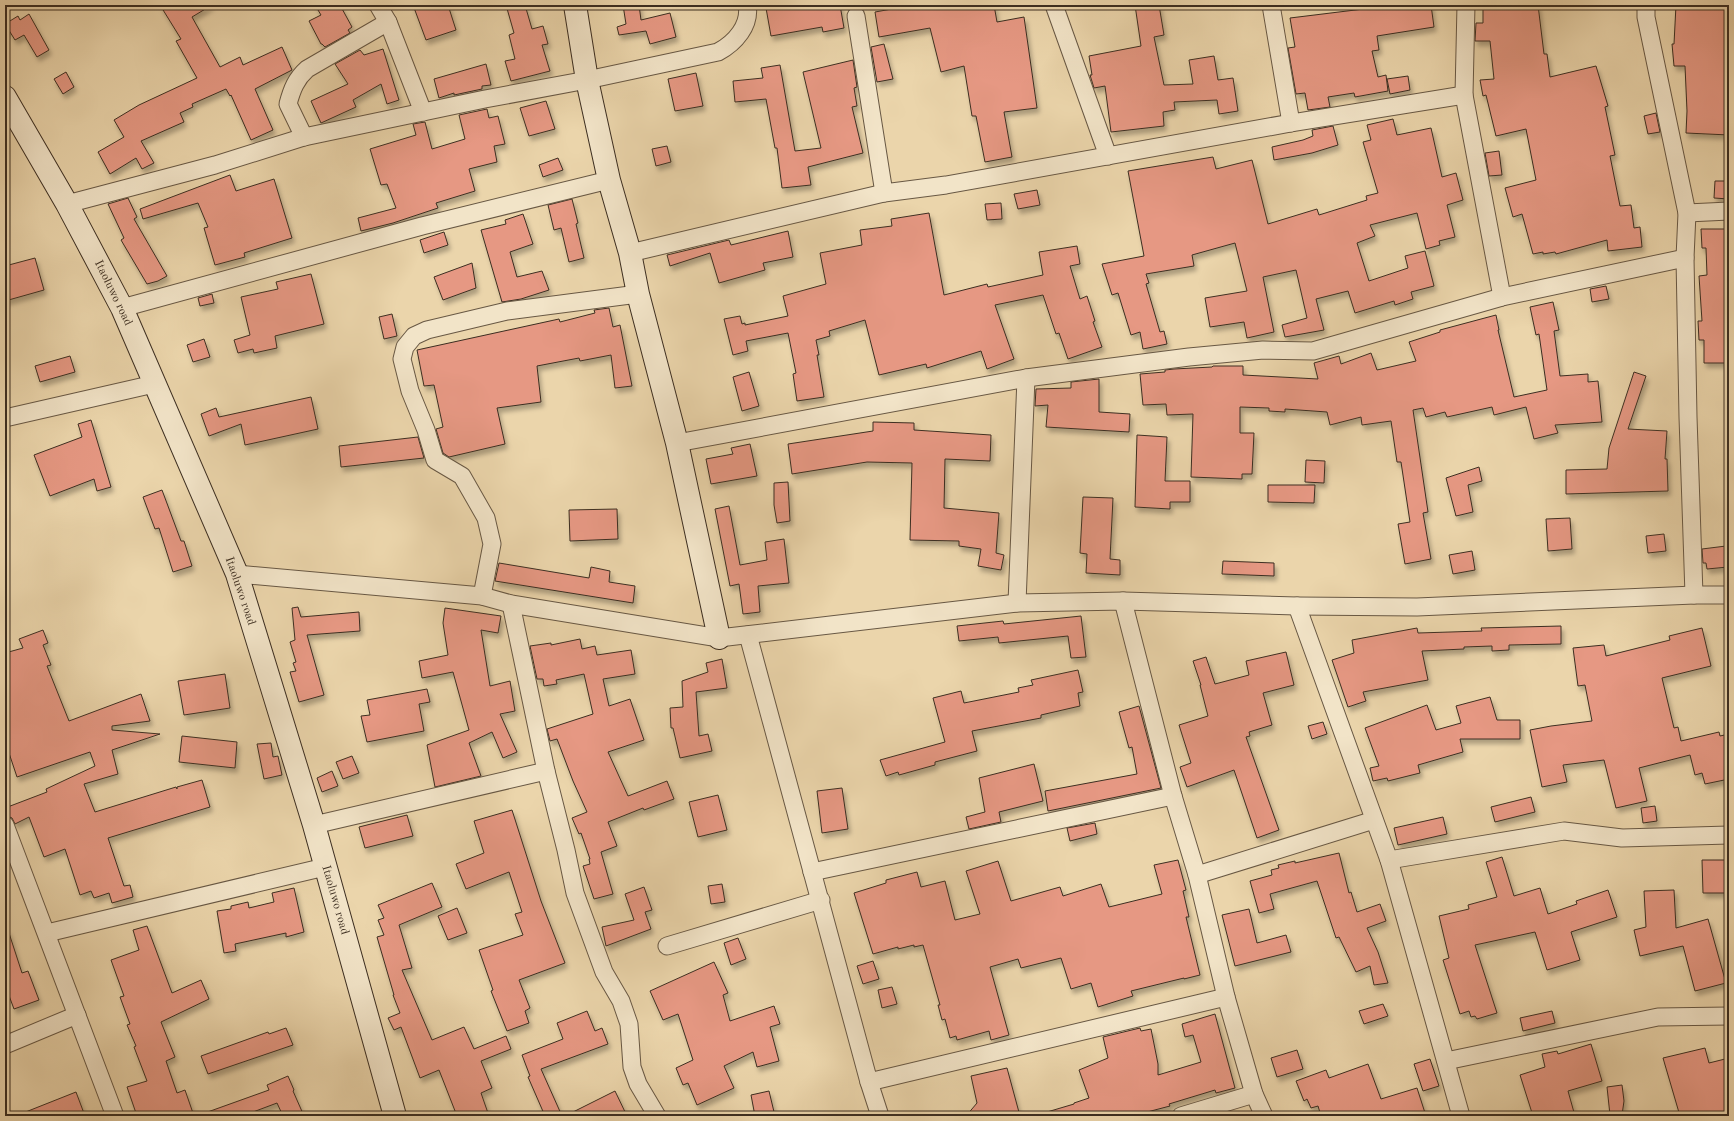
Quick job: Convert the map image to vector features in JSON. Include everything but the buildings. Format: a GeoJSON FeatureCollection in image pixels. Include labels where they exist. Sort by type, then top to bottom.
{"type":"FeatureCollection","features":[{"type":"Feature","properties":{"kind":"street"},"geometry":{"type":"LineString","coordinates":[[378,5],[388,22],[423,112]]}},
{"type":"Feature","properties":{"kind":"street"},"geometry":{"type":"LineString","coordinates":[[575,5],[587,80],[609,180],[630,253],[638,294],[677,443],[719,638]]}},
{"type":"Feature","properties":{"kind":"street"},"geometry":{"type":"LineString","coordinates":[[67,204],[215,165],[304,137],[485,98],[587,80],[718,52],[729,46],[736,39],[745,23],[748,12],[747,5]]}},
{"type":"Feature","properties":{"kind":"street"},"geometry":{"type":"LineString","coordinates":[[1054,5],[1108,156]]}},
{"type":"Feature","properties":{"kind":"street"},"geometry":{"type":"LineString","coordinates":[[1271,5],[1291,123]]}},
{"type":"Feature","properties":{"kind":"street"},"geometry":{"type":"LineString","coordinates":[[1466,5],[1464,94],[1502,297]]}},
{"type":"Feature","properties":{"kind":"street"},"geometry":{"type":"LineString","coordinates":[[1646,5],[1646,17],[1687,213],[1685,258],[1688,417],[1694,595]]}},
{"type":"Feature","properties":{"kind":"street"},"geometry":{"type":"LineString","coordinates":[[856,16],[884,193]]}},
{"type":"Feature","properties":{"kind":"street"},"geometry":{"type":"LineString","coordinates":[[304,137],[288,104],[293,86],[299,77],[307,69],[388,22]]}},
{"type":"Feature","properties":{"kind":"street"},"geometry":{"type":"LineString","coordinates":[[630,253],[884,193],[946,185],[1291,123],[1464,94]]}},
{"type":"Feature","properties":{"kind":"street","name":"Itaoluwo road"},"geometry":{"type":"LineString","coordinates":[[5,97],[67,204],[122,308],[237,574],[314,824],[395,1116]]}},
{"type":"Feature","properties":{"kind":"street"},"geometry":{"type":"LineString","coordinates":[[122,308],[422,226],[609,180]]}},
{"type":"Feature","properties":{"kind":"street"},"geometry":{"type":"LineString","coordinates":[[1687,213],[1729,211]]}},
{"type":"Feature","properties":{"kind":"street"},"geometry":{"type":"LineString","coordinates":[[677,443],[1026,378],[1188,357],[1263,350],[1313,351],[1502,297],[1685,258]]}},
{"type":"Feature","properties":{"kind":"street"},"geometry":{"type":"LineString","coordinates":[[482,596],[492,544],[486,518],[462,476],[435,460],[426,430],[410,391],[402,359],[405,347],[414,336],[427,330],[507,311],[638,294]]}},
{"type":"Feature","properties":{"kind":"street"},"geometry":{"type":"LineString","coordinates":[[1017,603],[1026,378]]}},
{"type":"Feature","properties":{"kind":"street"},"geometry":{"type":"LineString","coordinates":[[5,418],[154,384]]}},
{"type":"Feature","properties":{"kind":"street"},"geometry":{"type":"LineString","coordinates":[[237,574],[482,596],[511,604],[719,638],[1017,603],[1122,601],[1297,606],[1417,607],[1694,595],[1729,595]]}},
{"type":"Feature","properties":{"kind":"street"},"geometry":{"type":"LineString","coordinates":[[1122,601],[1173,796],[1197,875],[1226,997],[1254,1094],[1264,1116]]}},
{"type":"Feature","properties":{"kind":"street"},"geometry":{"type":"LineString","coordinates":[[511,604],[546,771],[575,893],[604,972],[621,1001],[628,1024],[632,1067],[638,1084],[657,1116]]}},
{"type":"Feature","properties":{"kind":"street"},"geometry":{"type":"LineString","coordinates":[[1297,606],[1389,860],[1461,1116]]}},
{"type":"Feature","properties":{"kind":"street"},"geometry":{"type":"LineString","coordinates":[[748,635],[812,872],[821,900],[869,1082],[880,1116]]}},
{"type":"Feature","properties":{"kind":"street"},"geometry":{"type":"LineString","coordinates":[[314,824],[546,771]]}},
{"type":"Feature","properties":{"kind":"street"},"geometry":{"type":"LineString","coordinates":[[812,872],[1173,796]]}},
{"type":"Feature","properties":{"kind":"street"},"geometry":{"type":"LineString","coordinates":[[1197,875],[1374,820]]}},
{"type":"Feature","properties":{"kind":"street"},"geometry":{"type":"LineString","coordinates":[[5,825],[115,1116]]}},
{"type":"Feature","properties":{"kind":"street"},"geometry":{"type":"LineString","coordinates":[[1389,860],[1564,831],[1622,838],[1729,835]]}},
{"type":"Feature","properties":{"kind":"street"},"geometry":{"type":"LineString","coordinates":[[47,933],[325,867]]}},
{"type":"Feature","properties":{"kind":"street"},"geometry":{"type":"LineString","coordinates":[[668,946],[821,900]]}},
{"type":"Feature","properties":{"kind":"street"},"geometry":{"type":"LineString","coordinates":[[869,1082],[1226,997]]}},
{"type":"Feature","properties":{"kind":"street"},"geometry":{"type":"LineString","coordinates":[[5,1045],[77,1015]]}},
{"type":"Feature","properties":{"kind":"street"},"geometry":{"type":"LineString","coordinates":[[1446,1061],[1658,1017],[1729,1016]]}},
{"type":"Feature","properties":{"kind":"street"},"geometry":{"type":"LineString","coordinates":[[1182,1116],[1254,1094]]}}]}
